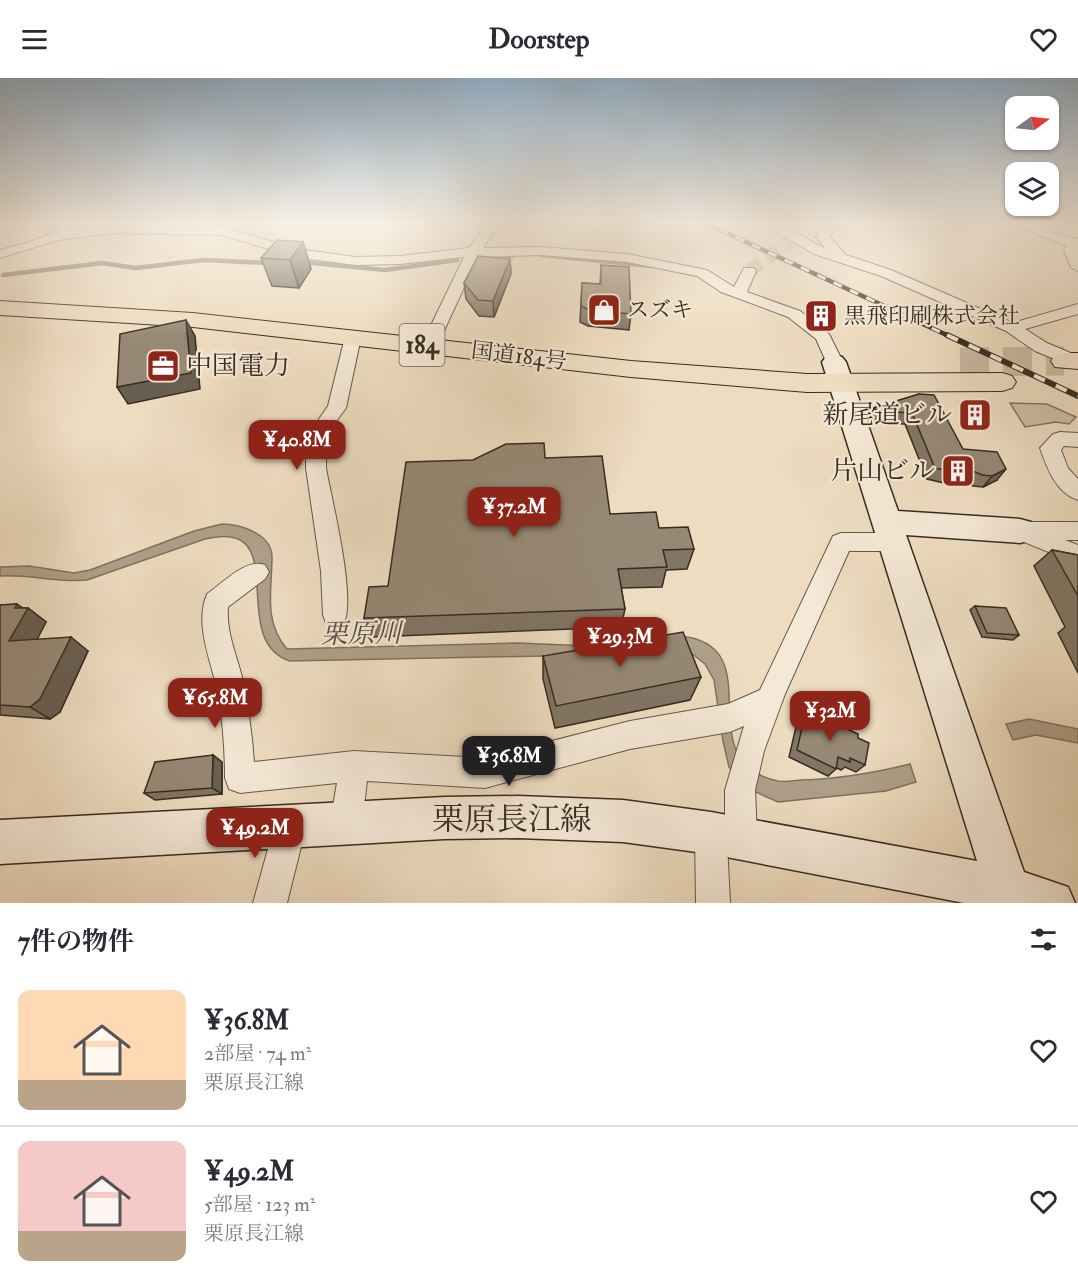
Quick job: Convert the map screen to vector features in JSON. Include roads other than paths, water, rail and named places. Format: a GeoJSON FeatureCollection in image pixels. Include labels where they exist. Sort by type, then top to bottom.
{"type":"FeatureCollection","features":[{"type":"Feature","properties":{"kind":"highway","name":"国道184号"},"geometry":{"type":"LineString","coordinates":[[0,293],[202,306],[432,337],[631,369],[839,373],[1002,382]]}},
{"type":"Feature","properties":{"kind":"highway","name":"国道184号"},"geometry":{"type":"LineString","coordinates":[[0,308],[193,320],[353,337],[432,337]]}},
{"type":"Feature","properties":{"kind":"highway","name":"国道184号"},"geometry":{"type":"LineString","coordinates":[[839,373],[960,362]]}},
{"type":"Feature","properties":{"kind":"main road"},"geometry":{"type":"LineString","coordinates":[[839,373],[891,532],[1039,899]]}},
{"type":"Feature","properties":{"kind":"main road"},"geometry":{"type":"LineString","coordinates":[[891,532],[1020,531]]}},
{"type":"Feature","properties":{"kind":"main road","name":"栗原長江線"},"geometry":{"type":"LineString","coordinates":[[0,842],[346,823],[518,817],[623,821],[726,836],[1039,899]]}},
{"type":"Feature","properties":{"kind":"street"},"geometry":{"type":"LineString","coordinates":[[352,260],[378,260]]}},
{"type":"Feature","properties":{"kind":"street"},"geometry":{"type":"LineString","coordinates":[[432,337],[468,260]]}},
{"type":"Feature","properties":{"kind":"street"},"geometry":{"type":"LineString","coordinates":[[630,260],[663,264],[702,273],[726,289],[794,314],[823,337],[839,373]]}},
{"type":"Feature","properties":{"kind":"street"},"geometry":{"type":"LineString","coordinates":[[845,260],[886,273],[1012,328],[1072,361]]}},
{"type":"Feature","properties":{"kind":"street"},"geometry":{"type":"LineString","coordinates":[[739,293],[749,271]]}},
{"type":"Feature","properties":{"kind":"street"},"geometry":{"type":"LineString","coordinates":[[1012,328],[1078,309]]}},
{"type":"Feature","properties":{"kind":"street"},"geometry":{"type":"LineString","coordinates":[[335,615],[333,571],[316,468],[316,450],[326,436],[328,419],[337,408],[353,337]]}},
{"type":"Feature","properties":{"kind":"street"},"geometry":{"type":"LineString","coordinates":[[1078,440],[1060,439],[1050,448],[1059,472],[1078,492]]}},
{"type":"Feature","properties":{"kind":"street"},"geometry":{"type":"LineString","coordinates":[[1020,531],[1078,531]]}},
{"type":"Feature","properties":{"kind":"street"},"geometry":{"type":"LineString","coordinates":[[1020,531],[1078,555]]}},
{"type":"Feature","properties":{"kind":"street"},"geometry":{"type":"LineString","coordinates":[[713,903],[726,836],[767,700],[810,615],[841,542],[891,532]]}},
{"type":"Feature","properties":{"kind":"street"},"geometry":{"type":"LineString","coordinates":[[257,572],[216,602],[213,625],[227,673],[239,733],[240,778],[354,766],[450,769],[485,773],[630,735],[723,719],[767,700]]}},
{"type":"Feature","properties":{"kind":"street"},"geometry":{"type":"LineString","coordinates":[[346,823],[354,766]]}},
{"type":"Feature","properties":{"kind":"street"},"geometry":{"type":"LineString","coordinates":[[270,903],[290,827]]}},
{"type":"Feature","properties":{"kind":"waterway"},"geometry":{"type":"LineString","coordinates":[[3,275],[102,263],[136,268],[199,260]]}},
{"type":"Feature","properties":{"kind":"waterway"},"geometry":{"type":"LineString","coordinates":[[214,260],[270,263]]}},
{"type":"Feature","properties":{"kind":"waterway"},"geometry":{"type":"LineString","coordinates":[[302,262],[385,270],[453,260]]}},
{"type":"Feature","properties":{"kind":"waterway"},"geometry":{"type":"LineString","coordinates":[[597,260],[653,266]]}},
{"type":"Feature","properties":{"kind":"tunnel"},"geometry":{"type":"LineString","coordinates":[[749,271],[764,260]]}},
{"type":"Feature","properties":{"kind":"tunnel"},"geometry":{"type":"LineString","coordinates":[[960,362],[1064,361]]}},
{"type":"Feature","properties":{"kind":"railway"},"geometry":{"type":"LineString","coordinates":[[786,260],[951,337]]}},
{"type":"Feature","properties":{"kind":"railway"},"geometry":{"type":"LineString","coordinates":[[947,335],[1078,396]]}},
{"type":"Feature","properties":{"kind":"place","name":"スズキ"},"geometry":{"type":"Point","coordinates":[604,310]}},
{"type":"Feature","properties":{"kind":"place","name":"黒飛印刷株式会社"},"geometry":{"type":"Point","coordinates":[821,316]}},
{"type":"Feature","properties":{"kind":"place","name":"中国電力"},"geometry":{"type":"Point","coordinates":[163,366]}},
{"type":"Feature","properties":{"kind":"place","name":"新尾道ビル"},"geometry":{"type":"Point","coordinates":[975,415]}},
{"type":"Feature","properties":{"kind":"place","name":"片山ビル"},"geometry":{"type":"Point","coordinates":[958,471]}},
{"type":"Feature","properties":{"kind":"water label","name":"栗原川"},"geometry":{"type":"Point","coordinates":[361,634]}}]}
